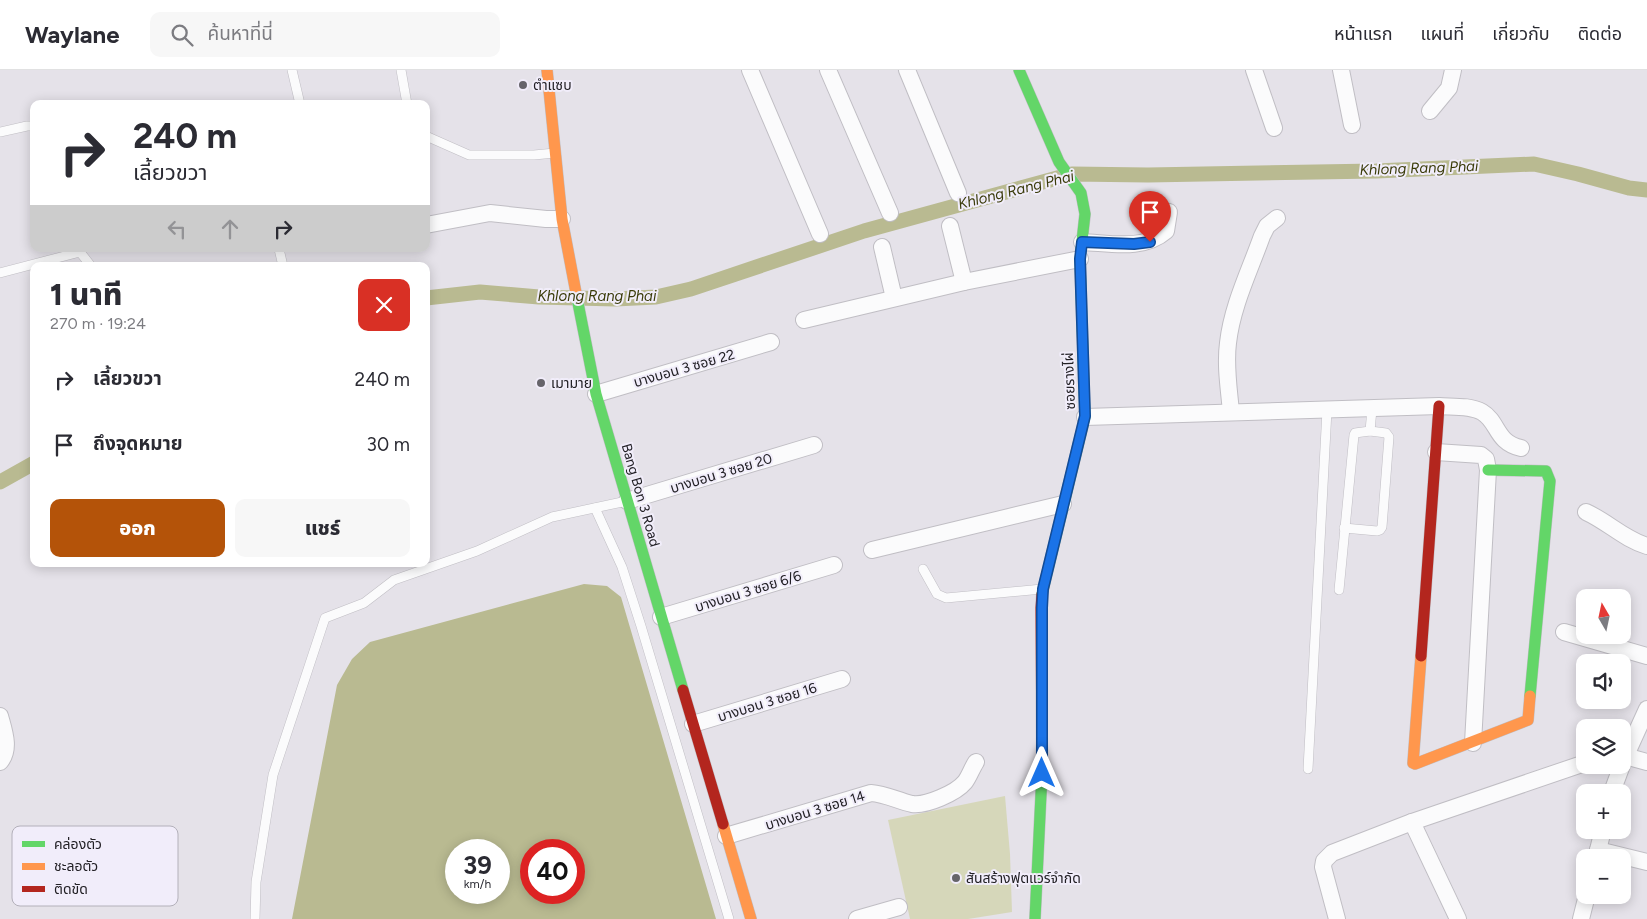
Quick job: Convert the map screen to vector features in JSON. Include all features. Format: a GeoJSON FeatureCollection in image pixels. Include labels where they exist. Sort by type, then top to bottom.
{"type":"FeatureCollection","features":[{"type":"Feature","properties":{"kind":"street","name":"Bang Bon 3 Road"},"geometry":{"type":"LineString","coordinates":[[548,70],[562,219],[596,394],[751,919]]}},
{"type":"Feature","properties":{"kind":"street"},"geometry":{"type":"LineString","coordinates":[[750,70],[820,234]]}},
{"type":"Feature","properties":{"kind":"street"},"geometry":{"type":"LineString","coordinates":[[828,70],[890,213]]}},
{"type":"Feature","properties":{"kind":"street"},"geometry":{"type":"LineString","coordinates":[[907,70],[958,193]]}},
{"type":"Feature","properties":{"kind":"street","name":"ซอยรางไผ่"},"geometry":{"type":"LineString","coordinates":[[1019,70],[1058,162],[1080,193],[1085,214],[1080,259],[1085,416],[1043,589],[1042,791],[1035,919]]}},
{"type":"Feature","properties":{"kind":"street"},"geometry":{"type":"LineString","coordinates":[[1254,70],[1274,128]]}},
{"type":"Feature","properties":{"kind":"street"},"geometry":{"type":"LineString","coordinates":[[1341,70],[1352,125]]}},
{"type":"Feature","properties":{"kind":"street"},"geometry":{"type":"LineString","coordinates":[[1430,111],[1449,88],[1454,70]]}},
{"type":"Feature","properties":{"kind":"street"},"geometry":{"type":"LineString","coordinates":[[1082,242],[1134,244],[1150,242],[1159,238],[1166,231],[1169,212]]}},
{"type":"Feature","properties":{"kind":"street"},"geometry":{"type":"LineString","coordinates":[[430,224],[490,213],[562,219]]}},
{"type":"Feature","properties":{"kind":"street"},"geometry":{"type":"LineString","coordinates":[[1231,412],[1227,376],[1227,344],[1232,321],[1267,226],[1277,218]]}},
{"type":"Feature","properties":{"kind":"street"},"geometry":{"type":"LineString","coordinates":[[950,226],[964,282]]}},
{"type":"Feature","properties":{"kind":"street"},"geometry":{"type":"LineString","coordinates":[[882,247],[894,298]]}},
{"type":"Feature","properties":{"kind":"street"},"geometry":{"type":"LineString","coordinates":[[804,320],[964,282],[1080,259]]}},
{"type":"Feature","properties":{"kind":"street","name":"บางบอน 3 ซอย 22"},"geometry":{"type":"LineString","coordinates":[[596,394],[771,342]]}},
{"type":"Feature","properties":{"kind":"street"},"geometry":{"type":"LineString","coordinates":[[1085,416],[1439,406],[1467,408],[1480,411],[1487,416],[1502,438],[1513,446],[1521,448]]}},
{"type":"Feature","properties":{"kind":"street"},"geometry":{"type":"LineString","coordinates":[[1439,406],[1414,763],[1417,765],[1528,720],[1550,481],[1546,471],[1488,470]]}},
{"type":"Feature","properties":{"kind":"street","name":"บางบอน 3 ซอย 20"},"geometry":{"type":"LineString","coordinates":[[628,502],[814,445]]}},
{"type":"Feature","properties":{"kind":"street"},"geometry":{"type":"LineString","coordinates":[[1436,452],[1481,455],[1486,459],[1488,470],[1473,743]]}},
{"type":"Feature","properties":{"kind":"street"},"geometry":{"type":"LineString","coordinates":[[872,550],[1064,504]]}},
{"type":"Feature","properties":{"kind":"street"},"geometry":{"type":"LineString","coordinates":[[1586,512],[1601,519],[1633,542],[1647,546]]}},
{"type":"Feature","properties":{"kind":"street","name":"บางบอน 3 ซอย 6/6"},"geometry":{"type":"LineString","coordinates":[[661,617],[834,565]]}},
{"type":"Feature","properties":{"kind":"street"},"geometry":{"type":"LineString","coordinates":[[1564,632],[1647,656]]}},
{"type":"Feature","properties":{"kind":"street","name":"บางบอน 3 ซอย 16"},"geometry":{"type":"LineString","coordinates":[[693,724],[842,679]]}},
{"type":"Feature","properties":{"kind":"street"},"geometry":{"type":"LineString","coordinates":[[1631,743],[1647,709]]}},
{"type":"Feature","properties":{"kind":"street"},"geometry":{"type":"LineString","coordinates":[[0,716],[6,738],[4,756],[0,762]]}},
{"type":"Feature","properties":{"kind":"street"},"geometry":{"type":"LineString","coordinates":[[1631,761],[1647,762]]}},
{"type":"Feature","properties":{"kind":"street","name":"บางบอน 3 ซอย 14"},"geometry":{"type":"LineString","coordinates":[[726,836],[871,793],[882,794],[914,804],[924,803],[942,797],[964,783],[976,762]]}},
{"type":"Feature","properties":{"kind":"street"},"geometry":{"type":"LineString","coordinates":[[1336,919],[1323,866],[1324,861],[1332,853],[1412,822],[1576,766]]}},
{"type":"Feature","properties":{"kind":"street"},"geometry":{"type":"LineString","coordinates":[[1412,822],[1458,919]]}},
{"type":"Feature","properties":{"kind":"street"},"geometry":{"type":"LineString","coordinates":[[1631,859],[1647,862]]}},
{"type":"Feature","properties":{"kind":"street"},"geometry":{"type":"LineString","coordinates":[[1580,919],[1584,904]]}},
{"type":"Feature","properties":{"kind":"street"},"geometry":{"type":"LineString","coordinates":[[857,919],[899,907]]}},
{"type":"Feature","properties":{"kind":"lane"},"geometry":{"type":"LineString","coordinates":[[292,70],[299,100]]}},
{"type":"Feature","properties":{"kind":"lane"},"geometry":{"type":"LineString","coordinates":[[401,70],[406,100]]}},
{"type":"Feature","properties":{"kind":"lane"},"geometry":{"type":"LineString","coordinates":[[0,132],[30,125]]}},
{"type":"Feature","properties":{"kind":"lane"},"geometry":{"type":"LineString","coordinates":[[430,138],[469,155],[556,153]]}},
{"type":"Feature","properties":{"kind":"lane"},"geometry":{"type":"LineString","coordinates":[[39,262],[75,252]]}},
{"type":"Feature","properties":{"kind":"lane"},"geometry":{"type":"LineString","coordinates":[[0,273],[30,265]]}},
{"type":"Feature","properties":{"kind":"lane"},"geometry":{"type":"LineString","coordinates":[[1370,431],[1372,409]]}},
{"type":"Feature","properties":{"kind":"lane"},"geometry":{"type":"LineString","coordinates":[[1308,769],[1327,410]]}},
{"type":"Feature","properties":{"kind":"lane"},"geometry":{"type":"LineString","coordinates":[[1339,590],[1344,528],[1354,435],[1355,433],[1370,431],[1386,433],[1389,437],[1382,527],[1377,531],[1344,528]]}},
{"type":"Feature","properties":{"kind":"lane"},"geometry":{"type":"LineString","coordinates":[[255,919],[256,882],[273,774],[325,618],[364,603],[394,580],[478,551],[552,517],[628,502]]}},
{"type":"Feature","properties":{"kind":"lane"},"geometry":{"type":"LineString","coordinates":[[595,508],[628,584],[729,919]]}},
{"type":"Feature","properties":{"kind":"lane"},"geometry":{"type":"LineString","coordinates":[[923,569],[937,594],[946,598],[1043,589]]}},
{"type":"Feature","properties":{"kind":"shaded area"},"geometry":{"type":"Polygon","coordinates":[[[584,584],[607,586],[621,597],[716,919],[292,919],[337,685],[352,659],[370,642],[584,584]]]}},
{"type":"Feature","properties":{"kind":"shaded area","name":"สันสร้างฟุตแวร์จำกัด"},"geometry":{"type":"Polygon","coordinates":[[[1005,796],[1012,912],[968,919],[910,919],[888,820],[1005,796]]]}},
{"type":"Feature","properties":{"kind":"waterway","name":"Khlong Rang Phai"},"geometry":{"type":"LineString","coordinates":[[430,298],[480,292],[539,297],[615,299],[656,297],[691,289],[864,231],[1072,174],[1148,175],[1376,171],[1534,164],[1629,188],[1647,190]]}},
{"type":"Feature","properties":{"kind":"waterway","name":"Khlong Rang Phai"},"geometry":{"type":"LineString","coordinates":[[0,482],[30,465]]}},
{"type":"Feature","properties":{"kind":"traffic: fast"},"geometry":{"type":"LineString","coordinates":[[1019,70],[1059,162],[1081,193],[1085,214],[1080,259],[1085,417],[1042,594]]}},
{"type":"Feature","properties":{"kind":"traffic: fast"},"geometry":{"type":"LineString","coordinates":[[577,298],[596,394],[683,690]]}},
{"type":"Feature","properties":{"kind":"traffic: fast"},"geometry":{"type":"LineString","coordinates":[[1488,470],[1546,471],[1550,481],[1530,696]]}},
{"type":"Feature","properties":{"kind":"traffic: fast"},"geometry":{"type":"LineString","coordinates":[[1035,919],[1042,773]]}},
{"type":"Feature","properties":{"kind":"traffic: slow"},"geometry":{"type":"LineString","coordinates":[[547,70],[562,219],[577,298]]}},
{"type":"Feature","properties":{"kind":"traffic: slow"},"geometry":{"type":"LineString","coordinates":[[1421,656],[1413,763],[1415,764],[1528,720],[1530,696]]}},
{"type":"Feature","properties":{"kind":"traffic: slow"},"geometry":{"type":"LineString","coordinates":[[723,824],[751,919]]}},
{"type":"Feature","properties":{"kind":"traffic: jam"},"geometry":{"type":"LineString","coordinates":[[1421,656],[1439,406]]}},
{"type":"Feature","properties":{"kind":"traffic: jam"},"geometry":{"type":"LineString","coordinates":[[1042,594],[1042,773]]}},
{"type":"Feature","properties":{"kind":"traffic: jam"},"geometry":{"type":"LineString","coordinates":[[683,690],[723,824]]}},
{"type":"Feature","properties":{"kind":"place","name":"ตำแซบ"},"geometry":{"type":"Point","coordinates":[523,85]}},
{"type":"Feature","properties":{"kind":"place","name":"เมามาย"},"geometry":{"type":"Point","coordinates":[541,383]}},
{"type":"Feature","properties":{"kind":"place","name":"สันสร้างฟุตแวร์จำกัด"},"geometry":{"type":"Point","coordinates":[956,878]}},
{"type":"Feature","properties":{"kind":"route"},"geometry":{"type":"LineString","coordinates":[[1042,773],[1043,589],[1085,416],[1080,259],[1082,242],[1134,244],[1150,242]]}}]}
